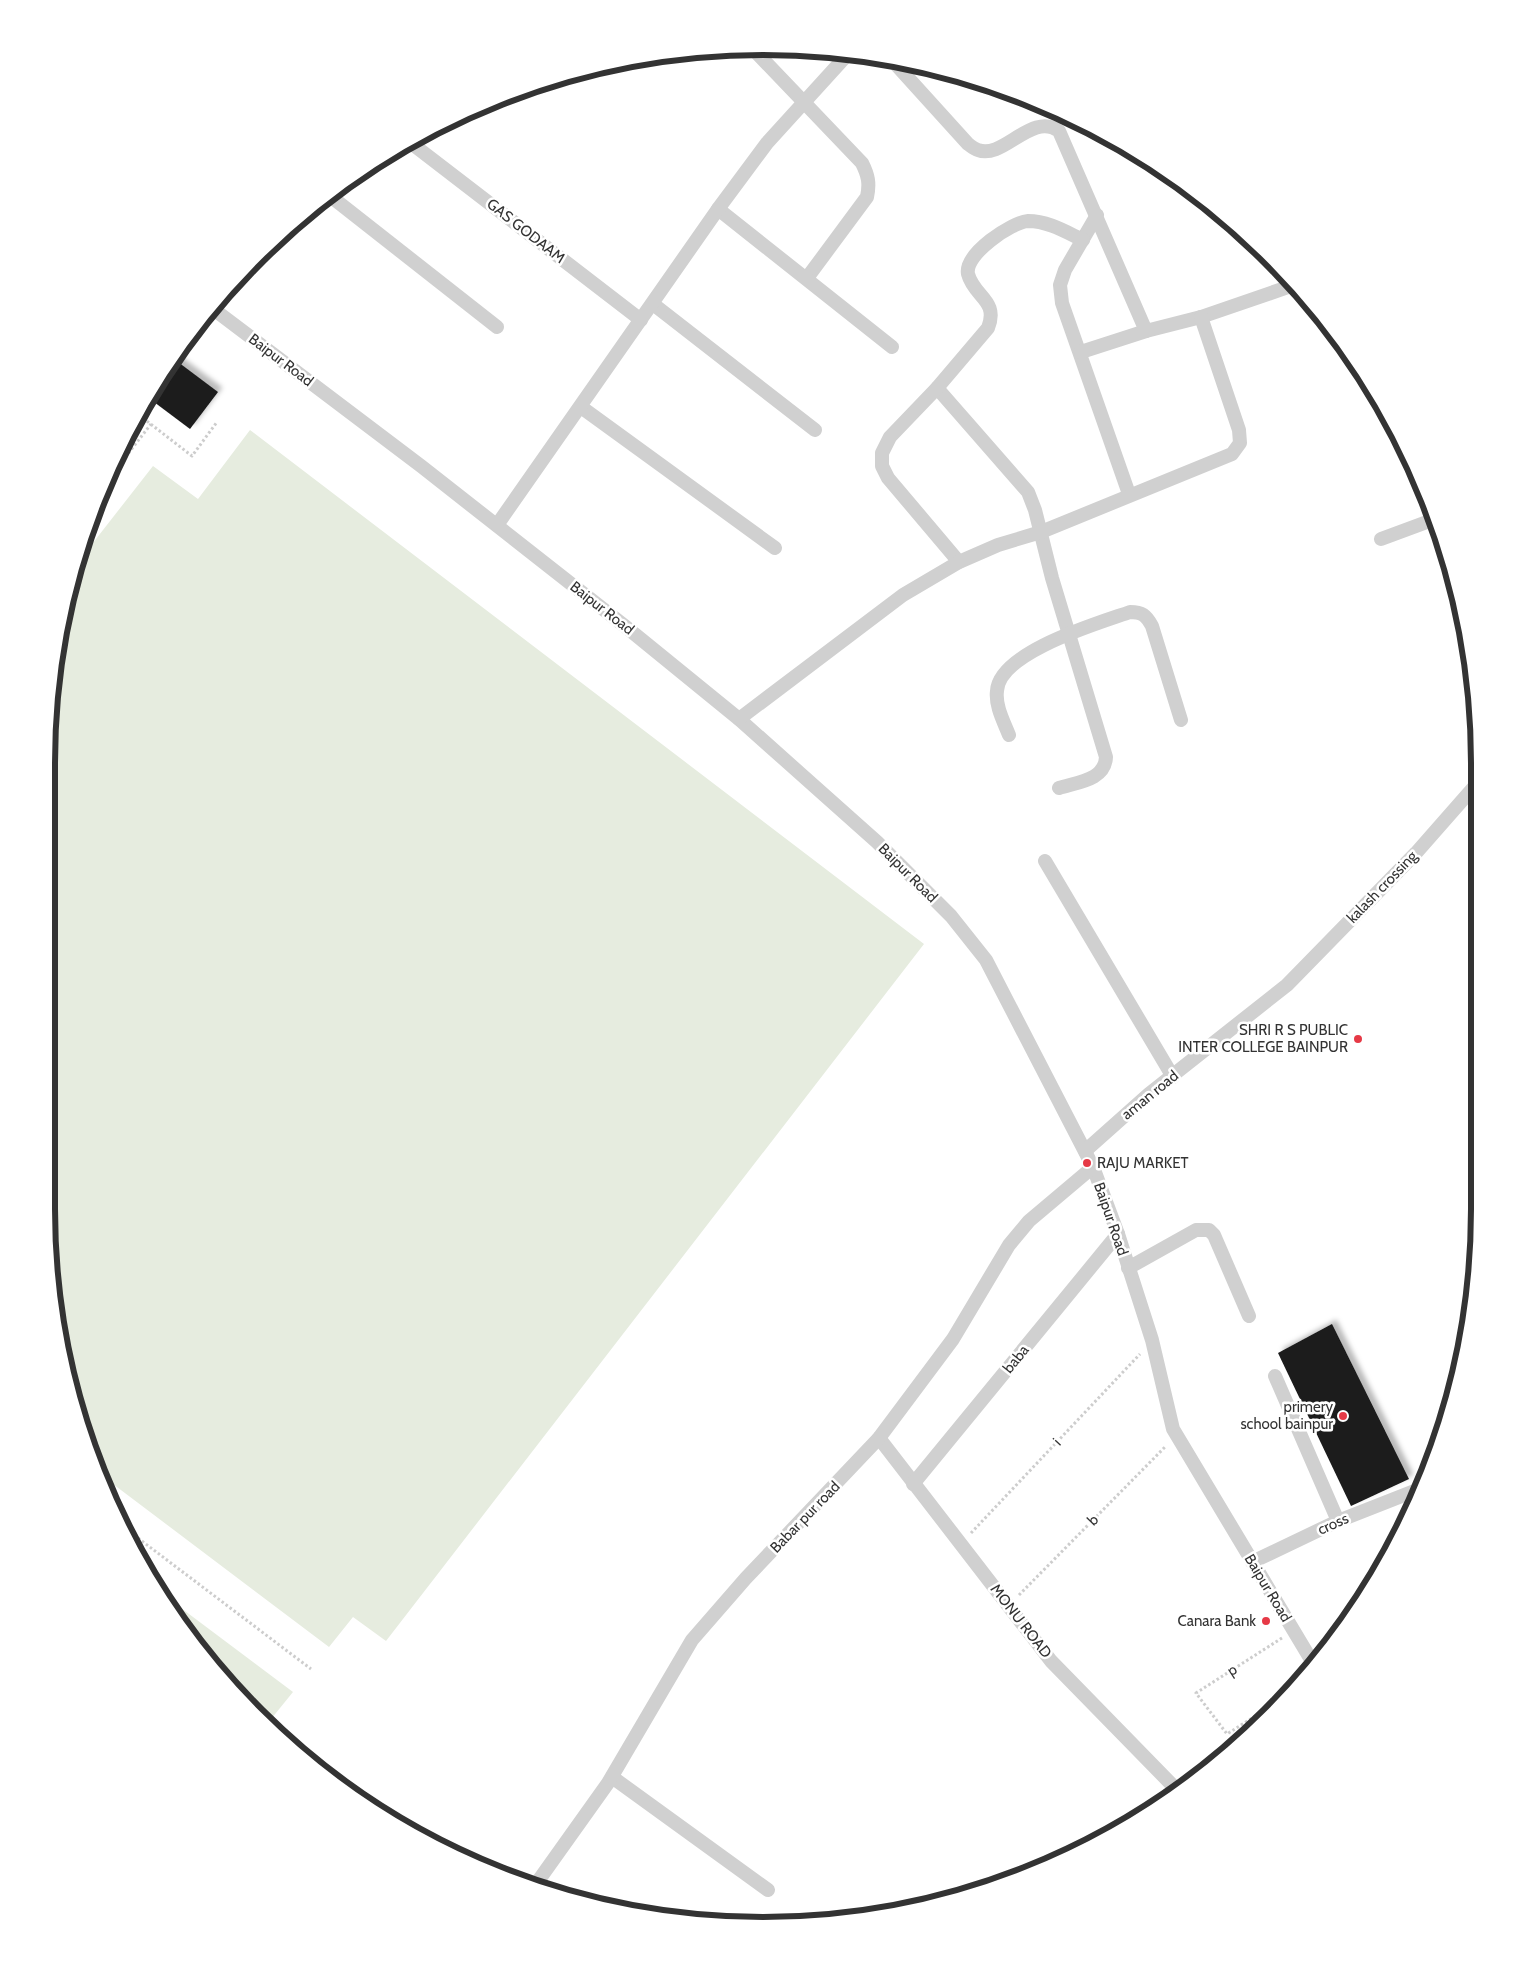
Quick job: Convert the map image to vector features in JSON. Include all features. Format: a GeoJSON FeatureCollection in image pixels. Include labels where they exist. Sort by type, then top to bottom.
{"type":"FeatureCollection","features":[{"type":"Feature","properties":{"kind":"street"},"geometry":{"type":"LineString","coordinates":[[758,55],[862,163],[868,174],[870,186],[867,197],[807,278]]}},
{"type":"Feature","properties":{"kind":"street"},"geometry":{"type":"LineString","coordinates":[[497,525],[653,304],[718,208],[767,142],[842,60]]}},
{"type":"Feature","properties":{"kind":"street"},"geometry":{"type":"LineString","coordinates":[[901,69],[968,144],[978,150],[989,151],[1036,128],[1048,126],[1054,128],[1061,136],[1146,331]]}},
{"type":"Feature","properties":{"kind":"street","name":"GAS GODAAM"},"geometry":{"type":"LineString","coordinates":[[416,146],[641,320]]}},
{"type":"Feature","properties":{"kind":"street"},"geometry":{"type":"LineString","coordinates":[[334,199],[497,326]]}},
{"type":"Feature","properties":{"kind":"street"},"geometry":{"type":"LineString","coordinates":[[718,208],[892,347]]}},
{"type":"Feature","properties":{"kind":"street"},"geometry":{"type":"LineString","coordinates":[[1097,216],[1065,270],[1060,285],[1062,303],[1081,352],[1129,494]]}},
{"type":"Feature","properties":{"kind":"street"},"geometry":{"type":"LineString","coordinates":[[959,562],[888,478],[882,466],[882,453],[890,437],[982,337],[992,318],[991,308],[968,273],[969,265],[978,251],[1010,227],[1028,221],[1048,224],[1083,240]]}},
{"type":"Feature","properties":{"kind":"street"},"geometry":{"type":"LineString","coordinates":[[1081,352],[1146,331],[1201,318],[1287,287]]}},
{"type":"Feature","properties":{"kind":"street"},"geometry":{"type":"LineString","coordinates":[[653,304],[816,430]]}},
{"type":"Feature","properties":{"kind":"street","name":"Baipur Road"},"geometry":{"type":"LineString","coordinates":[[218,312],[497,525],[739,719],[877,842],[951,916],[986,960],[1093,1167],[1118,1234],[1152,1340],[1173,1428],[1310,1658]]}},
{"type":"Feature","properties":{"kind":"street"},"geometry":{"type":"LineString","coordinates":[[739,719],[903,594],[959,562],[998,545],[1040,532],[1129,494],[1224,460],[1232,454],[1240,443],[1239,430],[1201,318]]}},
{"type":"Feature","properties":{"kind":"street"},"geometry":{"type":"LineString","coordinates":[[937,388],[1028,492],[1068,634],[1106,757],[1105,766],[1093,778],[1059,788]]}},
{"type":"Feature","properties":{"kind":"street"},"geometry":{"type":"LineString","coordinates":[[581,407],[775,548]]}},
{"type":"Feature","properties":{"kind":"street"},"geometry":{"type":"LineString","coordinates":[[1381,539],[1428,522]]}},
{"type":"Feature","properties":{"kind":"street"},"geometry":{"type":"LineString","coordinates":[[1009,736],[996,691],[1001,677],[1015,663],[1068,634],[1130,612],[1140,612],[1146,616],[1152,626],[1181,720]]}},
{"type":"Feature","properties":{"kind":"street","name":"kalash crossing"},"geometry":{"type":"LineString","coordinates":[[1287,985],[1416,853],[1471,790]]}},
{"type":"Feature","properties":{"kind":"street"},"geometry":{"type":"LineString","coordinates":[[1045,861],[1173,1077]]}},
{"type":"Feature","properties":{"kind":"street","name":"aman road"},"geometry":{"type":"LineString","coordinates":[[1085,1151],[1150,1094],[1287,985]]}},
{"type":"Feature","properties":{"kind":"street","name":"Babar pur road"},"geometry":{"type":"LineString","coordinates":[[539,1880],[612,1777],[692,1640],[746,1578],[879,1438],[952,1339],[1009,1245],[1028,1221],[1093,1167]]}},
{"type":"Feature","properties":{"kind":"street"},"geometry":{"type":"LineString","coordinates":[[1128,1268],[1196,1230],[1209,1230],[1214,1235],[1249,1316]]}},
{"type":"Feature","properties":{"kind":"street","name":"baba"},"geometry":{"type":"LineString","coordinates":[[913,1484],[1118,1234]]}},
{"type":"Feature","properties":{"kind":"street"},"geometry":{"type":"LineString","coordinates":[[1275,1376],[1338,1521]]}},
{"type":"Feature","properties":{"kind":"street","name":"MONU ROAD"},"geometry":{"type":"LineString","coordinates":[[879,1438],[1051,1661],[1173,1786]]}},
{"type":"Feature","properties":{"kind":"street","name":"cross"},"geometry":{"type":"LineString","coordinates":[[1252,1562],[1338,1521],[1411,1492]]}},
{"type":"Feature","properties":{"kind":"street"},"geometry":{"type":"LineString","coordinates":[[612,1777],[768,1890]]}},
{"type":"Feature","properties":{"kind":"path"},"geometry":{"type":"LineString","coordinates":[[144,420],[192,456],[217,422]]}},
{"type":"Feature","properties":{"kind":"path"},"geometry":{"type":"LineString","coordinates":[[124,459],[151,424]]}},
{"type":"Feature","properties":{"kind":"path","name":"i"},"geometry":{"type":"LineString","coordinates":[[961,1544],[1152,1340]]}},
{"type":"Feature","properties":{"kind":"path","name":"b"},"geometry":{"type":"LineString","coordinates":[[1009,1605],[1177,1435]]}},
{"type":"Feature","properties":{"kind":"path"},"geometry":{"type":"LineString","coordinates":[[136,1536],[311,1669]]}},
{"type":"Feature","properties":{"kind":"path","name":"p"},"geometry":{"type":"LineString","coordinates":[[1263,1711],[1226,1734],[1216,1717],[1196,1692],[1294,1630]]}},
{"type":"Feature","properties":{"kind":"shaded area"},"geometry":{"type":"Polygon","coordinates":[[[250,430],[924,944],[386,1641],[353,1617],[329,1647],[110,1482],[79,1392],[61,1301],[55,1209],[55,763],[61,671],[79,580],[89,548],[153,466],[198,499],[250,430]]]}},
{"type":"Feature","properties":{"kind":"shaded area"},"geometry":{"type":"Polygon","coordinates":[[[175,1604],[293,1692],[271,1719],[231,1676],[201,1640],[175,1604]]]}},
{"type":"Feature","properties":{"kind":"building"},"geometry":{"type":"Polygon","coordinates":[[[179,363],[218,392],[190,429],[154,402],[179,363]]]}},
{"type":"Feature","properties":{"kind":"building","name":"primery school bainpur"},"geometry":{"type":"Polygon","coordinates":[[[1332,1324],[1409,1479],[1351,1506],[1278,1353],[1332,1324]]]}},
{"type":"Feature","properties":{"kind":"place","name":"SHRI R S PUBLIC INTER COLLEGE BAINPUR"},"geometry":{"type":"Point","coordinates":[1358,1039]}},
{"type":"Feature","properties":{"kind":"place","name":"RAJU MARKET"},"geometry":{"type":"Point","coordinates":[1087,1163]}},
{"type":"Feature","properties":{"kind":"place","name":"primery school bainpur"},"geometry":{"type":"Point","coordinates":[1343,1416]}},
{"type":"Feature","properties":{"kind":"place","name":"Canara Bank"},"geometry":{"type":"Point","coordinates":[1266,1621]}}]}
